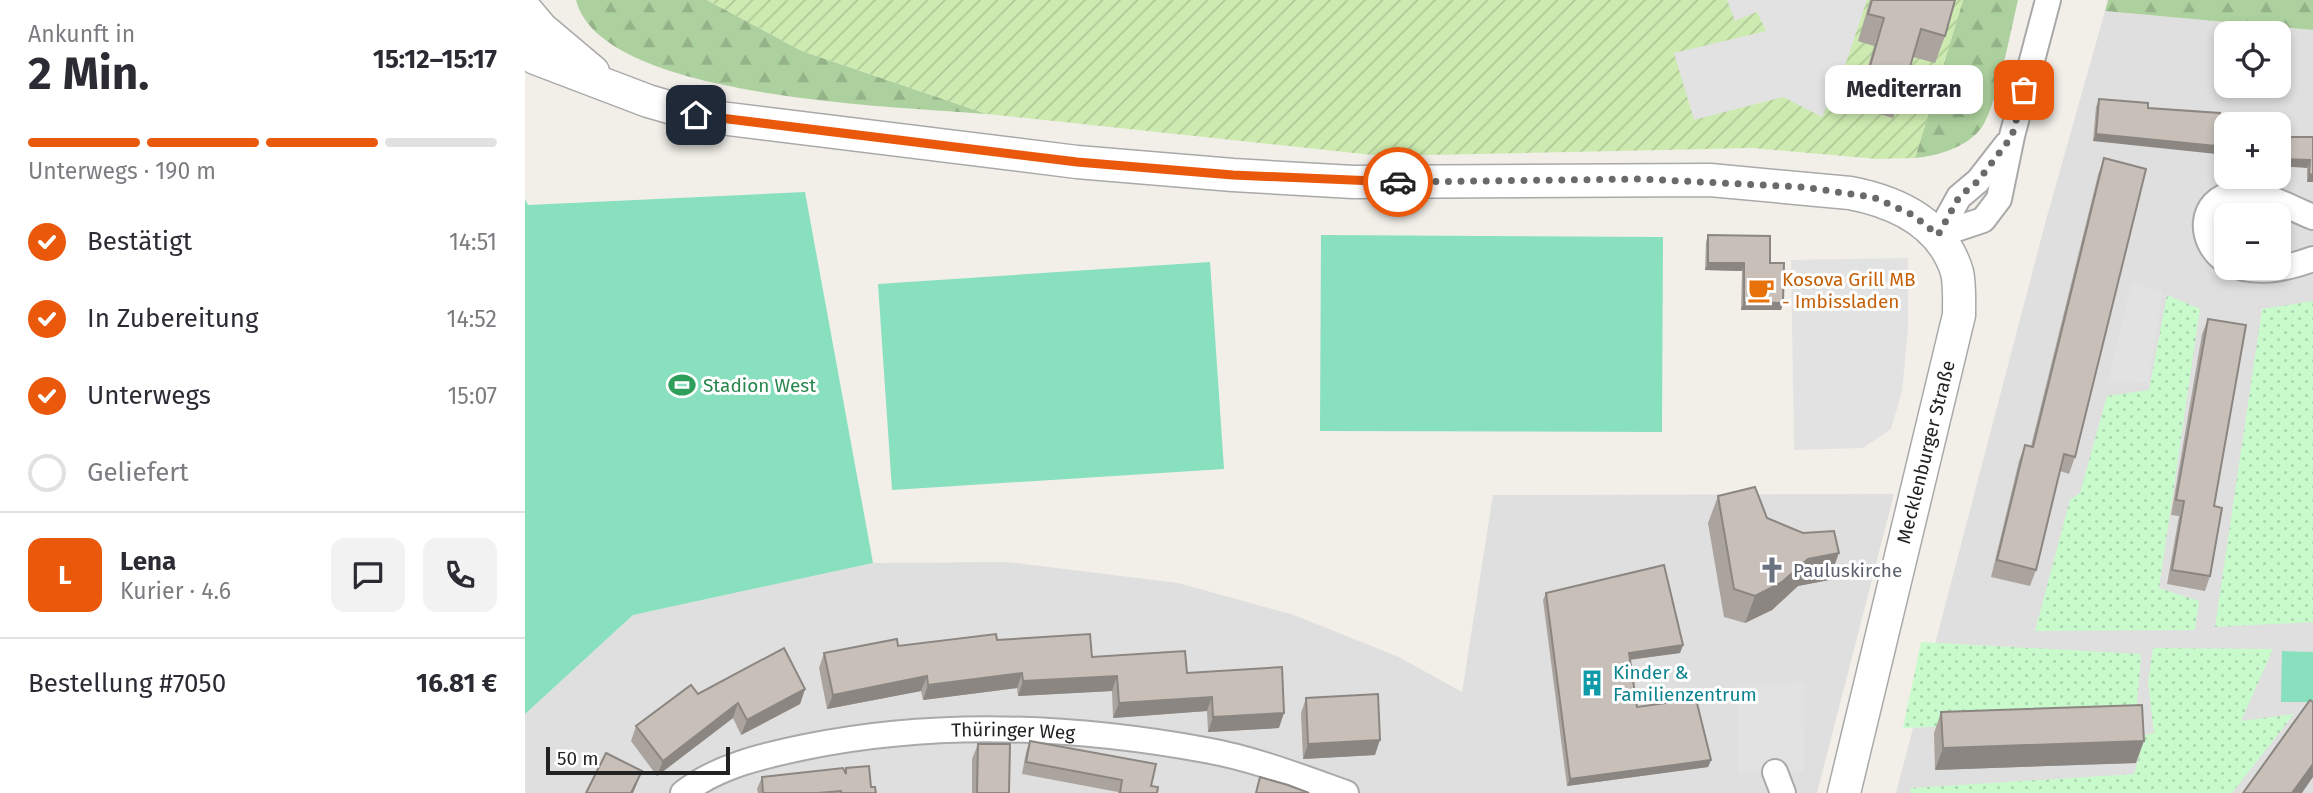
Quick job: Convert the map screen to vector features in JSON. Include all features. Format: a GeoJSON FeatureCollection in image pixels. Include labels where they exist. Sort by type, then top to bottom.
{"type":"FeatureCollection","features":[{"type":"Feature","properties":{"kind":"street"},"geometry":{"type":"LineString","coordinates":[[531,0],[531,29],[610,86],[696,115],[1103,164],[1353,182],[1642,179],[1802,187],[1873,197],[1913,215],[1938,235],[1959,197],[1978,181],[2012,136],[2048,0]]}},
{"type":"Feature","properties":{"kind":"street"},"geometry":{"type":"LineString","coordinates":[[2215,203],[2236,193],[2256,194],[2278,203]]}},
{"type":"Feature","properties":{"kind":"street"},"geometry":{"type":"LineString","coordinates":[[2214,204],[2209,209],[2205,235],[2214,251]]}},
{"type":"Feature","properties":{"kind":"street"},"geometry":{"type":"LineString","coordinates":[[2291,208],[2313,217]]}},
{"type":"Feature","properties":{"kind":"street","name":"Mecklenburger Straße"},"geometry":{"type":"LineString","coordinates":[[1844,793],[1959,315],[1957,273],[1938,235]]}},
{"type":"Feature","properties":{"kind":"street"},"geometry":{"type":"LineString","coordinates":[[2291,266],[2313,259]]}},
{"type":"Feature","properties":{"kind":"street","name":"Thüringer Weg"},"geometry":{"type":"LineString","coordinates":[[683,793],[701,779],[763,755],[863,735],[973,728],[1087,734],[1207,750],[1346,793]]}},
{"type":"Feature","properties":{"kind":"shaded area"},"geometry":{"type":"Polygon","coordinates":[[[1727,0],[1867,0],[1844,69],[1822,117],[1783,97],[1694,120],[1674,53],[1766,31],[1757,12],[1735,21],[1727,0]]]}},
{"type":"Feature","properties":{"kind":"shaded area"},"geometry":{"type":"Polygon","coordinates":[[[2105,11],[2214,21],[2214,98],[2291,98],[2291,28],[2313,30],[2313,793],[1896,793],[2046,220],[2105,11]]]}},
{"type":"Feature","properties":{"kind":"shaded area"},"geometry":{"type":"Polygon","coordinates":[[[1908,258],[1908,329],[1902,391],[1891,429],[1863,448],[1794,450],[1791,260],[1908,258]]]}},
{"type":"Feature","properties":{"kind":"shaded area"},"geometry":{"type":"Polygon","coordinates":[[[2131,283],[2163,292],[2148,382],[2108,383],[2131,283]]]}},
{"type":"Feature","properties":{"kind":"shaded area"},"geometry":{"type":"Polygon","coordinates":[[[1894,494],[1817,793],[525,793],[525,714],[633,615],[873,563],[1007,562],[1178,583],[1294,615],[1399,657],[1462,692],[1493,495],[1894,494]]]}},
{"type":"Feature","properties":{"kind":"shaded area"},"geometry":{"type":"Polygon","coordinates":[[[1805,682],[1804,771],[1738,773],[1737,685],[1805,682]]]}},
{"type":"Feature","properties":{"kind":"green space"},"geometry":{"type":"Polygon","coordinates":[[[576,0],[707,0],[802,51],[987,114],[825,101],[758,92],[694,78],[639,59],[597,33],[576,0]]]}},
{"type":"Feature","properties":{"kind":"green space"},"geometry":{"type":"Polygon","coordinates":[[[707,0],[1963,0],[1915,158],[1877,159],[1753,148],[1382,156],[987,114],[802,51],[707,0]]]}},
{"type":"Feature","properties":{"kind":"green space"},"geometry":{"type":"Polygon","coordinates":[[[1963,0],[2018,0],[1993,102],[1982,127],[1969,140],[1943,153],[1915,158],[1963,0]]]}},
{"type":"Feature","properties":{"kind":"green space"},"geometry":{"type":"Polygon","coordinates":[[[2108,0],[2313,0],[2313,30],[2291,28],[2291,21],[2214,21],[2105,11],[2108,0]]]}},
{"type":"Feature","properties":{"kind":"green space","name":"Stadion West"},"geometry":{"type":"Polygon","coordinates":[[[805,192],[873,563],[633,615],[525,714],[525,199],[528,205],[805,192]]]}},
{"type":"Feature","properties":{"kind":"green space"},"geometry":{"type":"Polygon","coordinates":[[[1321,235],[1663,237],[1662,432],[1320,431],[1321,235]]]}},
{"type":"Feature","properties":{"kind":"green space"},"geometry":{"type":"Polygon","coordinates":[[[1210,262],[1224,469],[892,490],[878,284],[1210,262]]]}},
{"type":"Feature","properties":{"kind":"green space"},"geometry":{"type":"Polygon","coordinates":[[[2167,295],[2200,309],[2159,588],[2199,601],[2195,630],[2035,631],[2070,500],[2080,493],[2107,396],[2149,390],[2167,295]]]}},
{"type":"Feature","properties":{"kind":"green space"},"geometry":{"type":"Polygon","coordinates":[[[2313,301],[2313,622],[2215,627],[2262,309],[2313,301]]]}},
{"type":"Feature","properties":{"kind":"green space"},"geometry":{"type":"Polygon","coordinates":[[[1921,642],[2141,654],[2136,718],[1903,728],[1921,642]]]}},
{"type":"Feature","properties":{"kind":"green space"},"geometry":{"type":"Polygon","coordinates":[[[2153,648],[2273,649],[2241,721],[2294,714],[2232,793],[1910,793],[1911,788],[2134,774],[2145,735],[2154,733],[2148,682],[2153,648]]]}},
{"type":"Feature","properties":{"kind":"green space"},"geometry":{"type":"Polygon","coordinates":[[[2282,651],[2313,652],[2313,702],[2281,702],[2282,651]]]}},
{"type":"Feature","properties":{"kind":"building"},"geometry":{"type":"Polygon","coordinates":[[[1872,0],[1955,0],[1945,36],[1921,29],[1903,91],[1866,80],[1884,18],[1868,14],[1872,0]]]}},
{"type":"Feature","properties":{"kind":"building"},"geometry":{"type":"Polygon","coordinates":[[[2099,99],[2148,103],[2148,108],[2214,113],[2214,146],[2096,134],[2099,99]]]}},
{"type":"Feature","properties":{"kind":"building"},"geometry":{"type":"Polygon","coordinates":[[[2291,137],[2313,137],[2313,175],[2309,174],[2310,160],[2291,159],[2291,137]]]}},
{"type":"Feature","properties":{"kind":"building"},"geometry":{"type":"Polygon","coordinates":[[[2104,158],[2146,169],[2075,457],[2064,454],[2036,570],[1997,560],[2025,445],[2033,447],[2104,158]]]}},
{"type":"Feature","properties":{"kind":"building","name":"Kosova Grill MB - Imbissladen"},"geometry":{"type":"Polygon","coordinates":[[[1708,235],[1770,236],[1770,263],[1784,263],[1783,303],[1744,302],[1744,263],[1708,263],[1708,235]]]}},
{"type":"Feature","properties":{"kind":"building"},"geometry":{"type":"Polygon","coordinates":[[[2208,319],[2246,325],[2214,506],[2222,508],[2210,576],[2172,570],[2184,501],[2176,500],[2208,319]]]}},
{"type":"Feature","properties":{"kind":"building"},"geometry":{"type":"Polygon","coordinates":[[[1755,487],[1767,518],[1803,533],[1834,531],[1839,553],[1808,559],[1782,582],[1755,596],[1734,589],[1718,496],[1755,487]]]}},
{"type":"Feature","properties":{"kind":"building","name":"Kinder & Familienzentrum"},"geometry":{"type":"Polygon","coordinates":[[[1664,565],[1683,645],[1629,653],[1637,707],[1696,699],[1711,760],[1570,779],[1546,593],[1664,565]]]}},
{"type":"Feature","properties":{"kind":"building"},"geometry":{"type":"Polygon","coordinates":[[[996,634],[997,640],[1090,634],[1092,657],[1185,651],[1187,673],[1282,667],[1284,713],[1213,717],[1212,697],[1119,703],[1117,676],[1023,681],[1022,673],[928,685],[927,676],[833,695],[824,653],[897,639],[898,646],[996,634]]]}},
{"type":"Feature","properties":{"kind":"building"},"geometry":{"type":"Polygon","coordinates":[[[784,648],[805,689],[747,720],[738,703],[663,761],[636,726],[691,685],[698,694],[784,648]]]}},
{"type":"Feature","properties":{"kind":"building"},"geometry":{"type":"Polygon","coordinates":[[[1378,694],[1380,740],[1308,744],[1306,698],[1378,694]]]}},
{"type":"Feature","properties":{"kind":"building"},"geometry":{"type":"Polygon","coordinates":[[[2310,700],[2313,702],[2313,764],[2292,793],[2243,793],[2310,700]]]}},
{"type":"Feature","properties":{"kind":"building"},"geometry":{"type":"Polygon","coordinates":[[[2142,705],[2144,741],[1943,748],[1941,712],[2142,705]]]}},
{"type":"Feature","properties":{"kind":"building"},"geometry":{"type":"Polygon","coordinates":[[[1030,741],[1156,764],[1151,786],[1158,787],[1157,793],[1120,793],[1122,780],[1026,762],[1030,741]]]}},
{"type":"Feature","properties":{"kind":"building"},"geometry":{"type":"Polygon","coordinates":[[[978,744],[1010,744],[1009,793],[977,793],[978,744]]]}},
{"type":"Feature","properties":{"kind":"building"},"geometry":{"type":"Polygon","coordinates":[[[606,753],[642,771],[631,793],[586,793],[606,753]]]}},
{"type":"Feature","properties":{"kind":"building"},"geometry":{"type":"Polygon","coordinates":[[[869,766],[871,787],[875,787],[876,793],[763,793],[762,777],[843,768],[846,774],[846,768],[869,766]]]}},
{"type":"Feature","properties":{"kind":"building"},"geometry":{"type":"Polygon","coordinates":[[[1260,777],[1288,785],[1309,793],[1256,793],[1260,777]]]}},
{"type":"Feature","properties":{"kind":"way so far"},"geometry":{"type":"LineString","coordinates":[[1398,182],[1642,179],[1710,180],[1802,187],[1873,197],[1913,215],[1938,235],[1959,197],[1978,181],[2012,136],[2024,90]]}},
{"type":"Feature","properties":{"kind":"place","name":"Mediterran"},"geometry":{"type":"Point","coordinates":[2024,90]}},
{"type":"Feature","properties":{"kind":"place","name":"Kosova Grill MB - Imbissladen"},"geometry":{"type":"Point","coordinates":[1761,290]}},
{"type":"Feature","properties":{"kind":"place","name":"Stadion West"},"geometry":{"type":"Point","coordinates":[682,385]}},
{"type":"Feature","properties":{"kind":"place","name":"Pauluskirche"},"geometry":{"type":"Point","coordinates":[1772,570]}},
{"type":"Feature","properties":{"kind":"place","name":"Kinder & Familienzentrum"},"geometry":{"type":"Point","coordinates":[1592,683]}},
{"type":"Feature","properties":{"kind":"route"},"geometry":{"type":"LineString","coordinates":[[696,115],[1077,162],[1233,175],[1398,182]]}}]}
